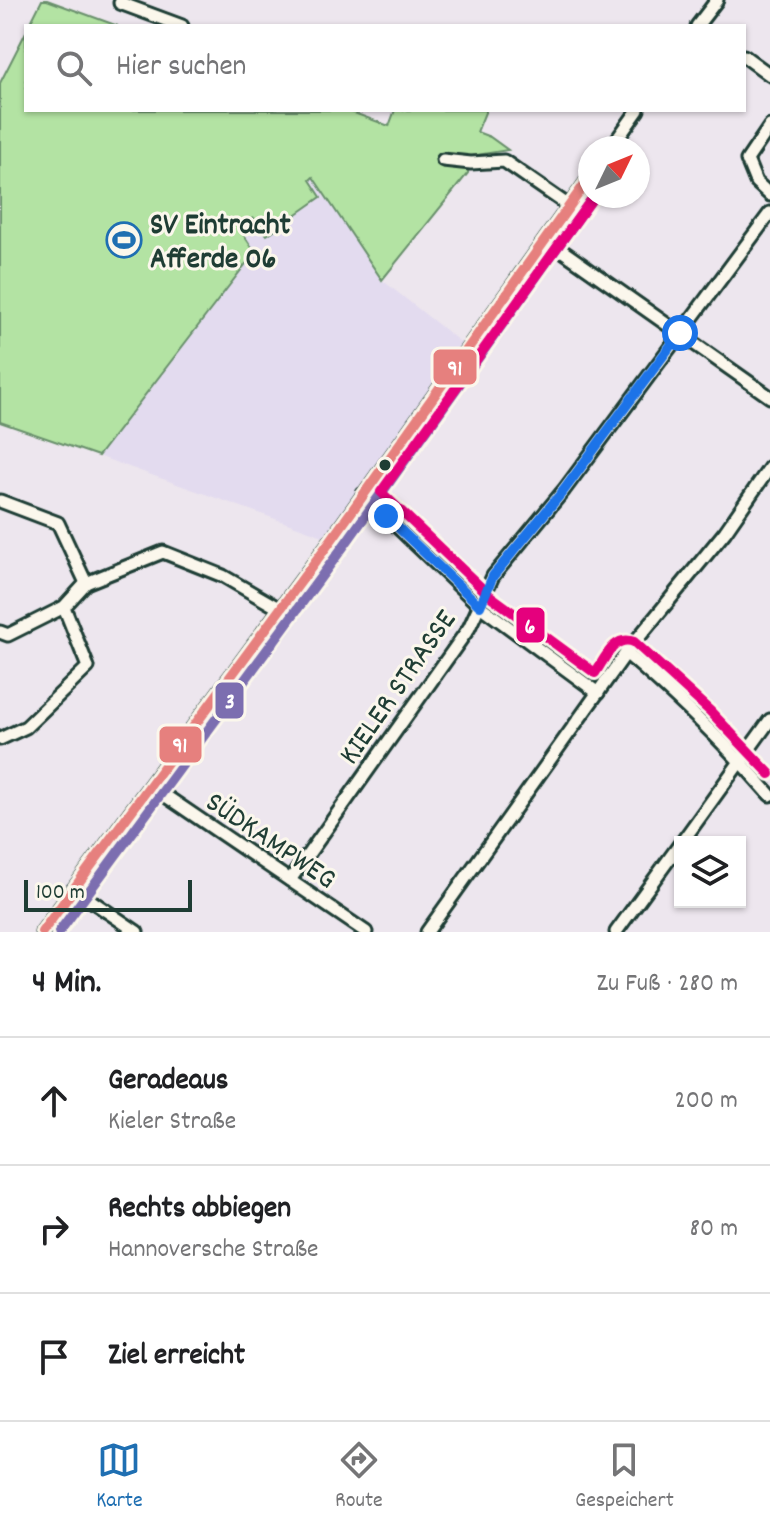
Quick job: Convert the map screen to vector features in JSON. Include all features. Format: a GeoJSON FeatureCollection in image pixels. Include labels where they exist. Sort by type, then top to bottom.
{"type":"FeatureCollection","features":[{"type":"Feature","properties":{"kind":"street"},"geometry":{"type":"LineString","coordinates":[[121,0],[120,3],[177,24]]}},
{"type":"Feature","properties":{"kind":"street"},"geometry":{"type":"LineString","coordinates":[[700,24],[717,0]]}},
{"type":"Feature","properties":{"kind":"street"},"geometry":{"type":"LineString","coordinates":[[746,57],[770,75]]}},
{"type":"Feature","properties":{"kind":"street"},"geometry":{"type":"LineString","coordinates":[[620,136],[637,112]]}},
{"type":"Feature","properties":{"kind":"street"},"geometry":{"type":"LineString","coordinates":[[770,126],[747,160],[756,182],[770,195]]}},
{"type":"Feature","properties":{"kind":"street"},"geometry":{"type":"LineString","coordinates":[[443,160],[471,163],[504,161],[569,206]]}},
{"type":"Feature","properties":{"kind":"street"},"geometry":{"type":"LineString","coordinates":[[42,932],[280,609],[578,194]]}},
{"type":"Feature","properties":{"kind":"street","name":"KIELER STRASSE"},"geometry":{"type":"LineString","coordinates":[[290,880],[469,628],[493,576],[564,490],[770,213]]}},
{"type":"Feature","properties":{"kind":"street"},"geometry":{"type":"LineString","coordinates":[[547,240],[770,397]]}},
{"type":"Feature","properties":{"kind":"street"},"geometry":{"type":"LineString","coordinates":[[427,932],[626,653],[725,532],[770,467]]}},
{"type":"Feature","properties":{"kind":"street"},"geometry":{"type":"LineString","coordinates":[[363,494],[480,606],[598,693]]}},
{"type":"Feature","properties":{"kind":"street"},"geometry":{"type":"LineString","coordinates":[[0,501],[58,523],[86,583]]}},
{"type":"Feature","properties":{"kind":"street"},"geometry":{"type":"LineString","coordinates":[[0,632],[8,635],[64,607],[86,583],[156,552],[223,576],[280,609]]}},
{"type":"Feature","properties":{"kind":"street"},"geometry":{"type":"LineString","coordinates":[[0,739],[26,727],[88,667],[64,607]]}},
{"type":"Feature","properties":{"kind":"street"},"geometry":{"type":"LineString","coordinates":[[626,653],[670,691],[770,795]]}},
{"type":"Feature","properties":{"kind":"street"},"geometry":{"type":"LineString","coordinates":[[686,836],[770,720]]}},
{"type":"Feature","properties":{"kind":"street","name":"SÜDKAMPWEG"},"geometry":{"type":"LineString","coordinates":[[151,786],[366,932]]}},
{"type":"Feature","properties":{"kind":"street"},"geometry":{"type":"LineString","coordinates":[[616,932],[674,853]]}},
{"type":"Feature","properties":{"kind":"street"},"geometry":{"type":"LineString","coordinates":[[74,889],[137,932]]}},
{"type":"Feature","properties":{"kind":"shaded area"},"geometry":{"type":"Polygon","coordinates":[[[313,177],[382,280],[469,349],[332,539],[98,456],[255,252],[239,229],[313,177]]]}},
{"type":"Feature","properties":{"kind":"green space"},"geometry":{"type":"Polygon","coordinates":[[[42,0],[47,0],[113,24],[30,24],[42,0]]]}},
{"type":"Feature","properties":{"kind":"green space","name":"SV Eintracht Afferde 06"},"geometry":{"type":"Polygon","coordinates":[[[24,36],[24,112],[351,112],[389,126],[394,112],[485,112],[477,132],[508,150],[470,156],[468,173],[382,280],[313,177],[310,180],[321,197],[267,235],[254,218],[239,228],[255,252],[98,456],[0,422],[0,83],[24,36]]]}},
{"type":"Feature","properties":{"kind":"transit line","name":"91"},"geometry":{"type":"LineString","coordinates":[[42,932],[332,539],[578,194]]}},
{"type":"Feature","properties":{"kind":"transit line","name":"3"},"geometry":{"type":"LineString","coordinates":[[59,932],[343,547],[585,208]]}},
{"type":"Feature","properties":{"kind":"transit line","name":"6"},"geometry":{"type":"LineString","coordinates":[[585,208],[381,492],[489,595],[595,673],[616,645],[627,640],[634,642],[710,711],[770,774]]}},
{"type":"Feature","properties":{"kind":"place","name":"SV Eintracht Afferde 06"},"geometry":{"type":"Point","coordinates":[124,240]}},
{"type":"Feature","properties":{"kind":"route"},"geometry":{"type":"LineString","coordinates":[[386,516],[480,606],[493,576],[564,490],[680,333]]}}]}
